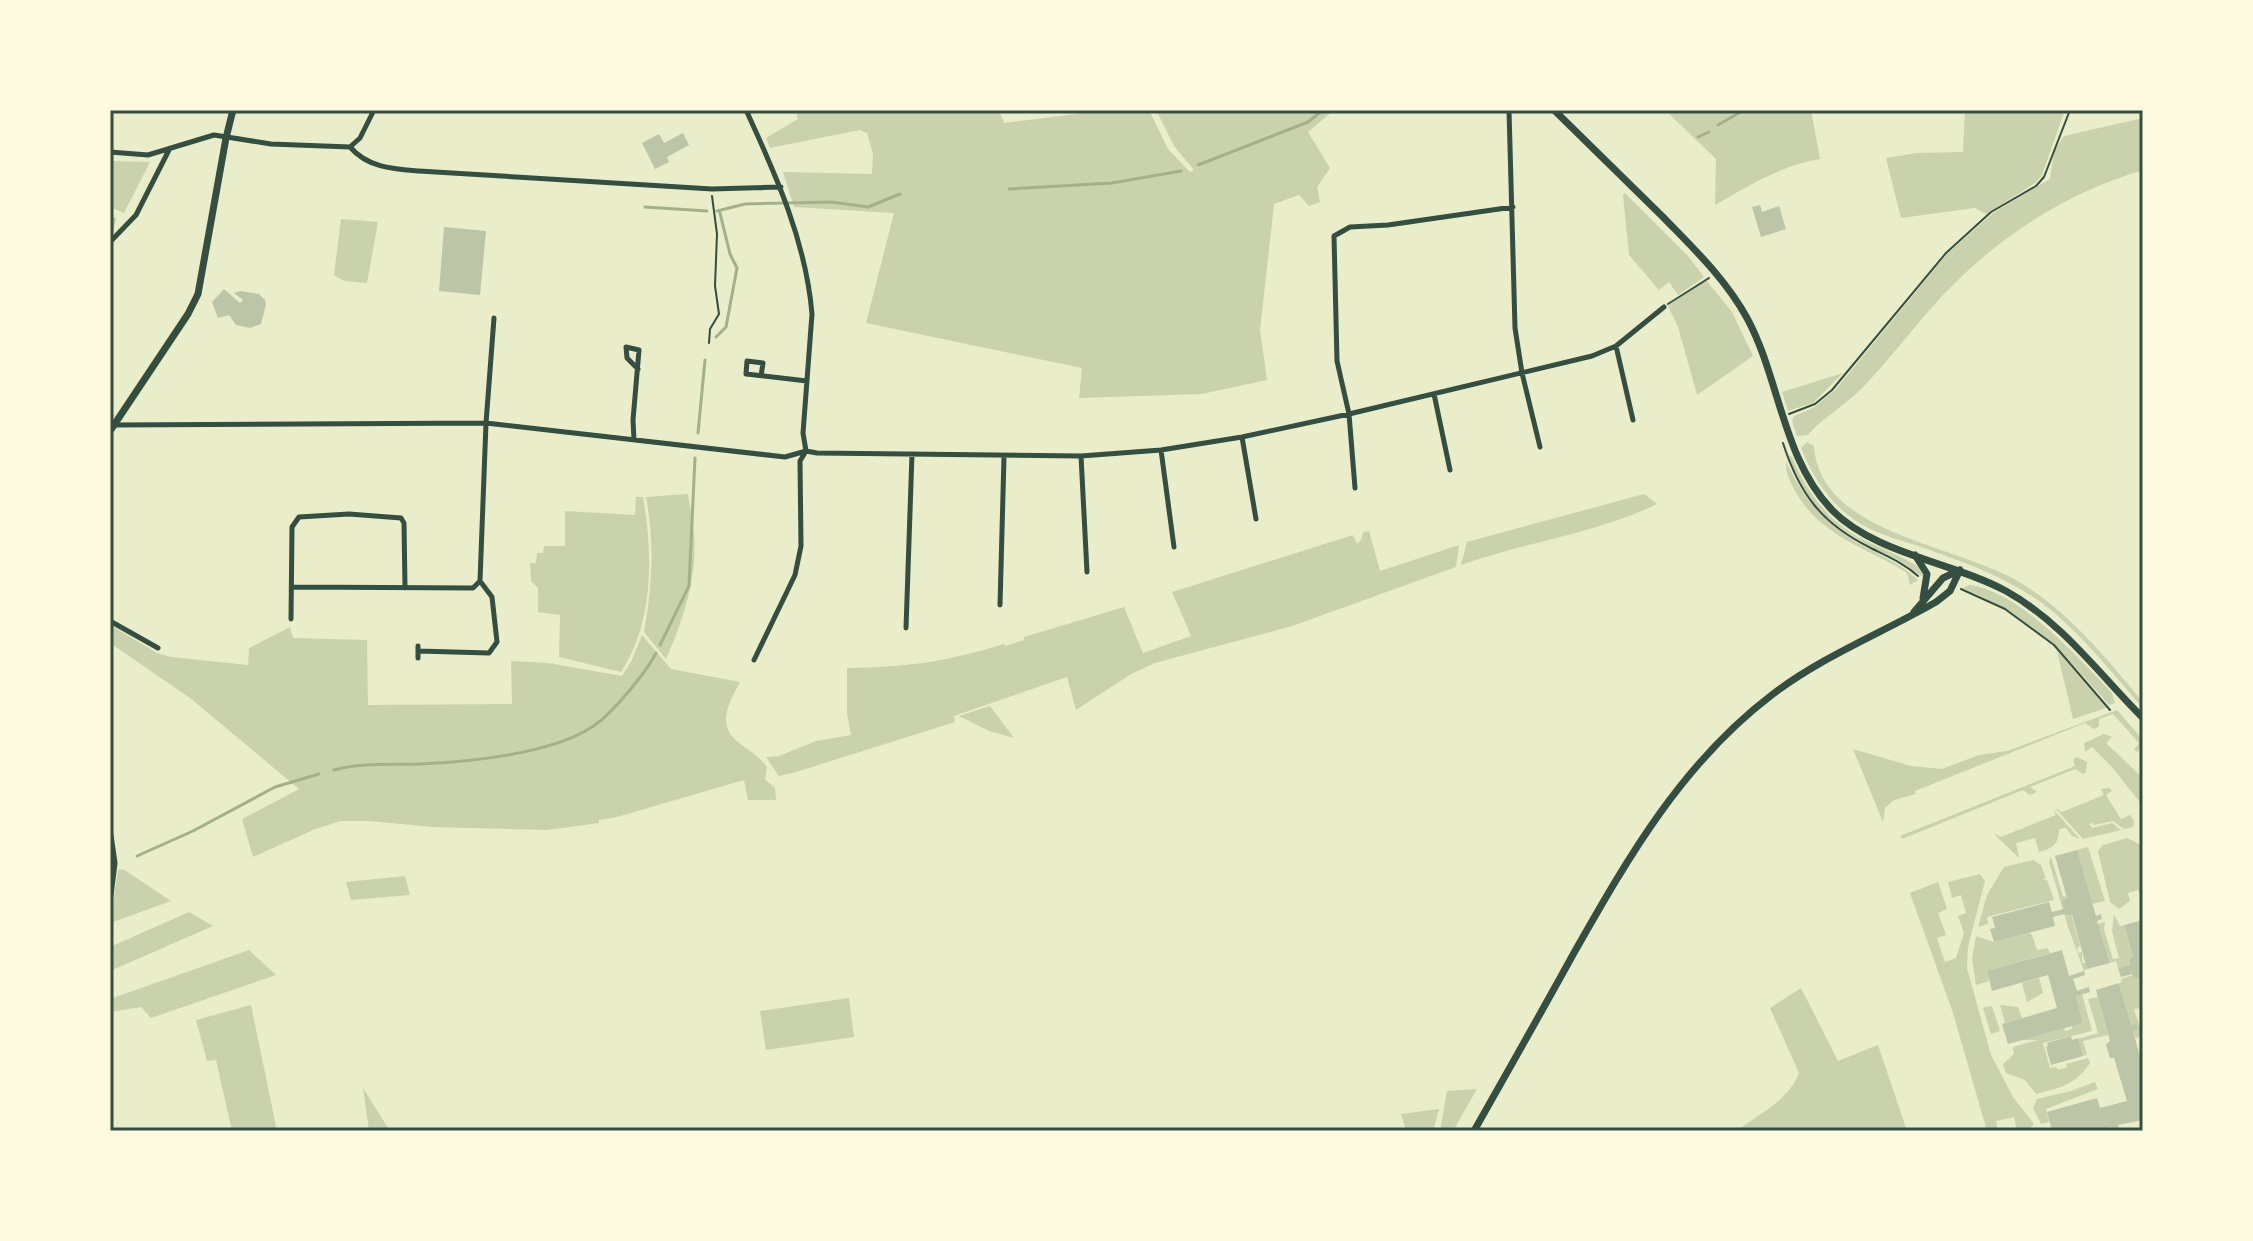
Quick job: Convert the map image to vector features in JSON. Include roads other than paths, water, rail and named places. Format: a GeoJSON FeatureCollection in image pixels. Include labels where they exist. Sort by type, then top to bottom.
{"type":"FeatureCollection","features":[{"type":"Feature","properties":{"kind":"main road"},"geometry":{"type":"LineString","coordinates":[[111,427],[183,322],[198,294],[233,110]]}},
{"type":"Feature","properties":{"kind":"main road"},"geometry":{"type":"LineString","coordinates":[[1554,110],[1697,252],[1731,292],[1759,345],[1804,473],[1834,512],[1861,532],[2003,590],[2050,621],[2143,718]]}},
{"type":"Feature","properties":{"kind":"main road"},"geometry":{"type":"LineString","coordinates":[[1913,554],[1927,574],[1922,601]]}},
{"type":"Feature","properties":{"kind":"main road"},"geometry":{"type":"LineString","coordinates":[[1912,613],[1946,576],[1960,570]]}},
{"type":"Feature","properties":{"kind":"main road"},"geometry":{"type":"LineString","coordinates":[[1474,1131],[1622,869],[1658,813],[1689,773],[1719,740],[1773,693],[1819,664],[1943,598],[1960,570]]}},
{"type":"Feature","properties":{"kind":"main road"},"geometry":{"type":"LineString","coordinates":[[110,835],[114,863],[110,895]]}},
{"type":"Feature","properties":{"kind":"street"},"geometry":{"type":"LineString","coordinates":[[746,110],[785,195],[811,296],[812,314],[803,433],[806,451],[800,461],[801,546],[795,575],[754,660]]}},
{"type":"Feature","properties":{"kind":"street"},"geometry":{"type":"LineString","coordinates":[[1509,110],[1515,328],[1522,373],[1540,447]]}},
{"type":"Feature","properties":{"kind":"street"},"geometry":{"type":"LineString","coordinates":[[110,152],[148,155],[214,135],[283,145],[350,147],[360,138],[373,112]]}},
{"type":"Feature","properties":{"kind":"street"},"geometry":{"type":"LineString","coordinates":[[350,147],[372,164],[389,168],[712,189],[781,187]]}},
{"type":"Feature","properties":{"kind":"street"},"geometry":{"type":"LineString","coordinates":[[110,242],[136,215],[170,149]]}},
{"type":"Feature","properties":{"kind":"street"},"geometry":{"type":"LineString","coordinates":[[1355,488],[1349,414],[1337,361],[1334,236],[1350,227],[1388,225],[1513,207]]}},
{"type":"Feature","properties":{"kind":"street"},"geometry":{"type":"LineString","coordinates":[[111,427],[486,423],[785,457],[806,451],[1004,457],[1081,456],[1161,450],[1242,437],[1349,414],[1592,356],[1616,346],[1664,307]]}},
{"type":"Feature","properties":{"kind":"street"},"geometry":{"type":"LineString","coordinates":[[292,587],[473,588],[480,581],[486,423],[494,318]]}},
{"type":"Feature","properties":{"kind":"street"},"geometry":{"type":"LineString","coordinates":[[1616,346],[1633,420]]}},
{"type":"Feature","properties":{"kind":"street"},"geometry":{"type":"LineString","coordinates":[[634,440],[638,369]]}},
{"type":"Feature","properties":{"kind":"street"},"geometry":{"type":"LineString","coordinates":[[761,376],[807,381]]}},
{"type":"Feature","properties":{"kind":"street"},"geometry":{"type":"LineString","coordinates":[[1434,394],[1450,470]]}},
{"type":"Feature","properties":{"kind":"street"},"geometry":{"type":"LineString","coordinates":[[1242,437],[1256,519]]}},
{"type":"Feature","properties":{"kind":"street"},"geometry":{"type":"LineString","coordinates":[[1161,450],[1174,547]]}},
{"type":"Feature","properties":{"kind":"street"},"geometry":{"type":"LineString","coordinates":[[906,628],[912,454]]}},
{"type":"Feature","properties":{"kind":"street"},"geometry":{"type":"LineString","coordinates":[[1081,456],[1087,572]]}},
{"type":"Feature","properties":{"kind":"street"},"geometry":{"type":"LineString","coordinates":[[1000,605],[1004,457]]}},
{"type":"Feature","properties":{"kind":"street"},"geometry":{"type":"LineString","coordinates":[[291,619],[292,527],[299,517],[349,514],[401,518],[404,523],[405,588]]}},
{"type":"Feature","properties":{"kind":"street"},"geometry":{"type":"LineString","coordinates":[[418,652],[489,653],[494,649],[497,642],[492,597],[480,581]]}},
{"type":"Feature","properties":{"kind":"street"},"geometry":{"type":"LineString","coordinates":[[110,621],[158,648]]}},
{"type":"Feature","properties":{"kind":"waterway"},"geometry":{"type":"LineString","coordinates":[[1198,165],[1308,122],[1323,110]]}},
{"type":"Feature","properties":{"kind":"waterway"},"geometry":{"type":"LineString","coordinates":[[1718,125],[1744,110]]}},
{"type":"Feature","properties":{"kind":"waterway"},"geometry":{"type":"LineString","coordinates":[[1698,137],[1709,132]]}},
{"type":"Feature","properties":{"kind":"waterway"},"geometry":{"type":"LineString","coordinates":[[1009,189],[1112,183],[1181,171]]}},
{"type":"Feature","properties":{"kind":"waterway"},"geometry":{"type":"LineString","coordinates":[[717,211],[745,204],[832,202],[868,207],[900,194]]}},
{"type":"Feature","properties":{"kind":"waterway"},"geometry":{"type":"LineString","coordinates":[[645,207],[707,211]]}},
{"type":"Feature","properties":{"kind":"waterway"},"geometry":{"type":"LineString","coordinates":[[716,337],[726,327],[737,268],[730,254],[720,213]]}},
{"type":"Feature","properties":{"kind":"waterway"},"geometry":{"type":"LineString","coordinates":[[698,433],[705,360]]}},
{"type":"Feature","properties":{"kind":"waterway"},"geometry":{"type":"LineString","coordinates":[[660,645],[689,586],[695,458]]}},
{"type":"Feature","properties":{"kind":"waterway"},"geometry":{"type":"LineString","coordinates":[[334,770],[366,765],[485,759],[555,744],[592,727],[609,713],[656,653]]}},
{"type":"Feature","properties":{"kind":"waterway"},"geometry":{"type":"LineString","coordinates":[[137,856],[193,831],[275,787],[319,774]]}}]}
